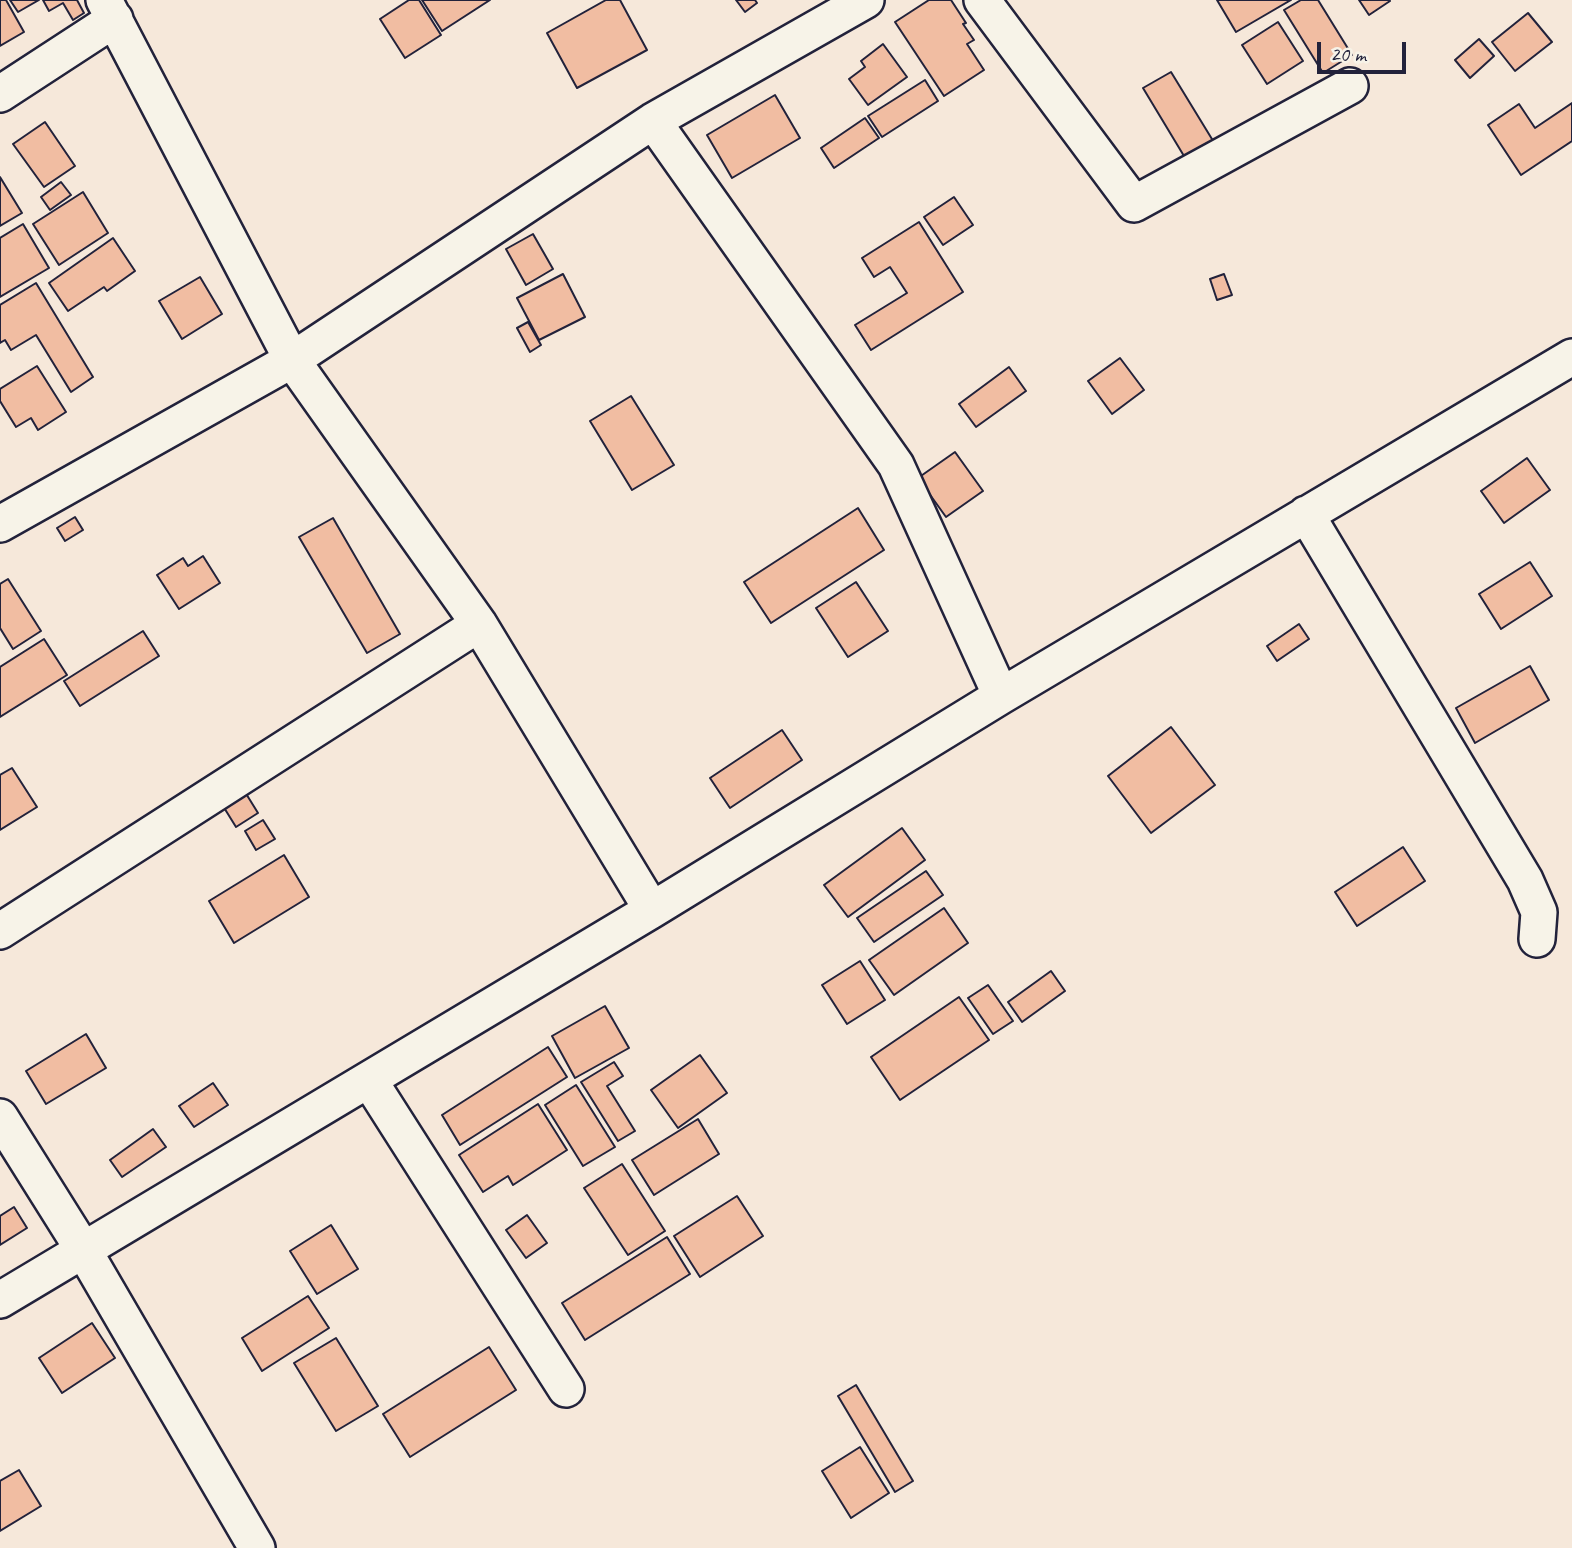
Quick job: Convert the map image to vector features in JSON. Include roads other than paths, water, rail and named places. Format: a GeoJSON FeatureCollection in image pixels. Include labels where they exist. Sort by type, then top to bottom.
{"type":"FeatureCollection","features":[{"type":"Feature","properties":{"kind":"street"},"geometry":{"type":"LineString","coordinates":[[0,524],[292,360],[653,121],[866,0]]}},
{"type":"Feature","properties":{"kind":"street"},"geometry":{"type":"LineString","coordinates":[[982,0],[1134,204],[1350,86]]}},
{"type":"Feature","properties":{"kind":"street"},"geometry":{"type":"LineString","coordinates":[[0,94],[110,10],[292,360],[479,624],[652,910]]}},
{"type":"Feature","properties":{"kind":"street"},"geometry":{"type":"LineString","coordinates":[[653,121],[896,465],[1000,696]]}},
{"type":"Feature","properties":{"kind":"street"},"geometry":{"type":"LineString","coordinates":[[0,1300],[652,910],[1000,696],[1572,357]]}},
{"type":"Feature","properties":{"kind":"street"},"geometry":{"type":"LineString","coordinates":[[1306,514],[1525,880],[1539,912],[1537,939]]}},
{"type":"Feature","properties":{"kind":"street"},"geometry":{"type":"LineString","coordinates":[[0,931],[479,624]]}},
{"type":"Feature","properties":{"kind":"street"},"geometry":{"type":"LineString","coordinates":[[369,1080],[566,1390]]}},
{"type":"Feature","properties":{"kind":"street"},"geometry":{"type":"LineString","coordinates":[[0,1117],[84,1251],[257,1548]]}}]}
